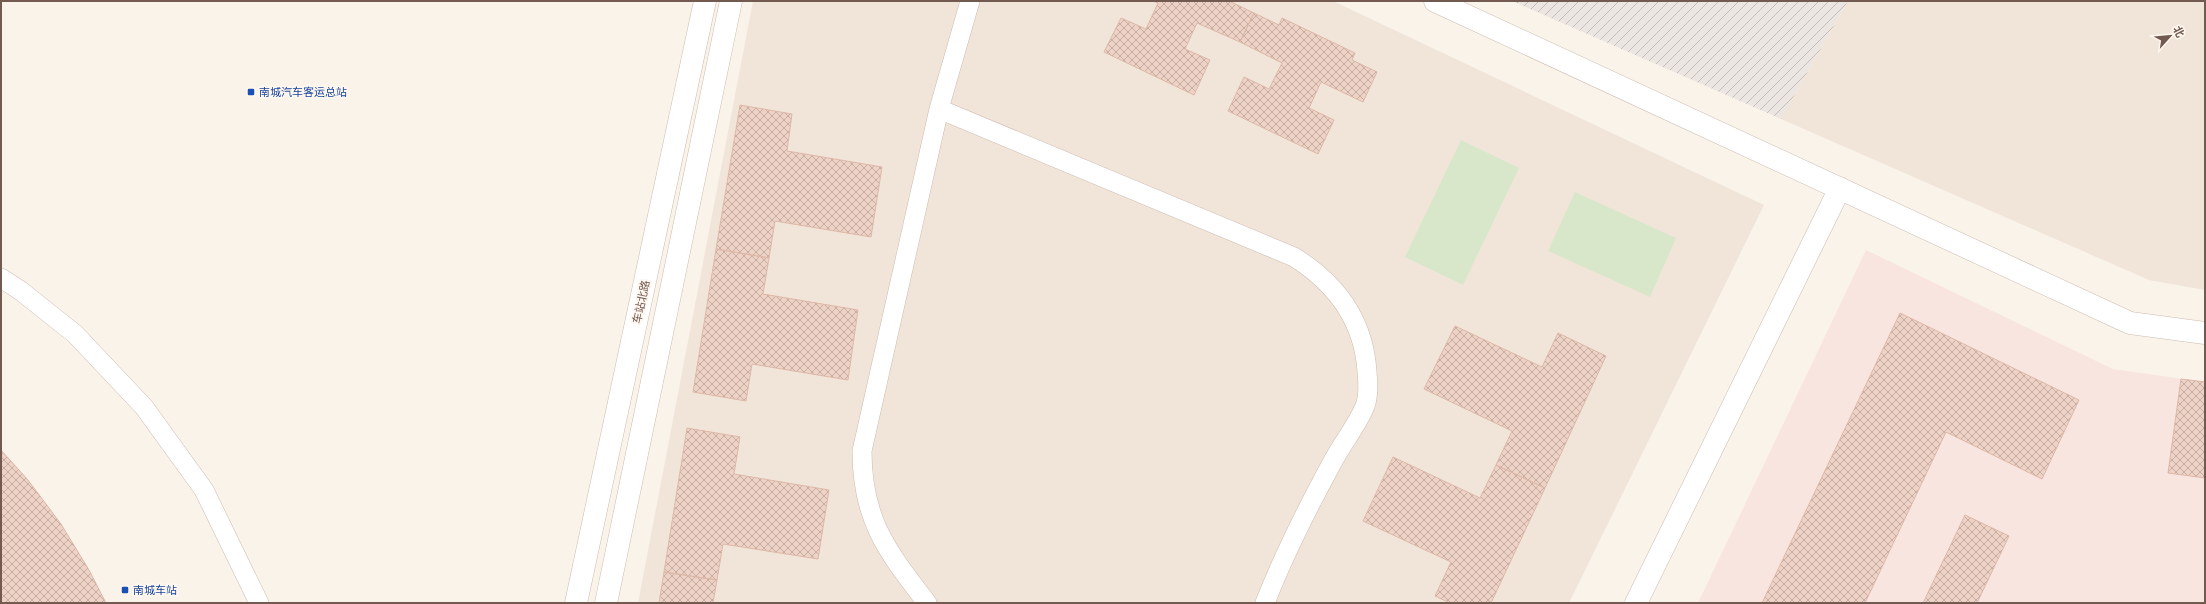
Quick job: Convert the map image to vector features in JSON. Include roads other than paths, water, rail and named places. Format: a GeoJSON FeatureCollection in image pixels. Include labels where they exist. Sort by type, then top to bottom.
{"type":"FeatureCollection","features":[{"type":"Feature","properties":{"kind":"street","name":"车站北路"},"geometry":{"type":"LineString","coordinates":[[576,603],[705,1]]}},
{"type":"Feature","properties":{"kind":"street"},"geometry":{"type":"LineString","coordinates":[[606,603],[731,1]]}},
{"type":"Feature","properties":{"kind":"street"},"geometry":{"type":"LineString","coordinates":[[1435,1],[2130,323],[2205,333]]}},
{"type":"Feature","properties":{"kind":"street"},"geometry":{"type":"LineString","coordinates":[[1636,603],[1840,188]]}},
{"type":"Feature","properties":{"kind":"lane"},"geometry":{"type":"LineString","coordinates":[[927,603],[882,541],[871,516],[864,490],[862,451],[939,108],[970,1]]}},
{"type":"Feature","properties":{"kind":"lane"},"geometry":{"type":"LineString","coordinates":[[939,108],[1294,257],[1327,281],[1341,297],[1352,314],[1363,344],[1368,382],[1365,405],[1333,460],[1304,516],[1265,603]]}},
{"type":"Feature","properties":{"kind":"lane"},"geometry":{"type":"LineString","coordinates":[[1,278],[21,291],[75,334],[144,407],[204,490],[259,603]]}},
{"type":"Feature","properties":{"kind":"place","name":"南城汽车客运总站"},"geometry":{"type":"Point","coordinates":[251,92]}},
{"type":"Feature","properties":{"kind":"place","name":"南城车站"},"geometry":{"type":"Point","coordinates":[125,590]}}]}
